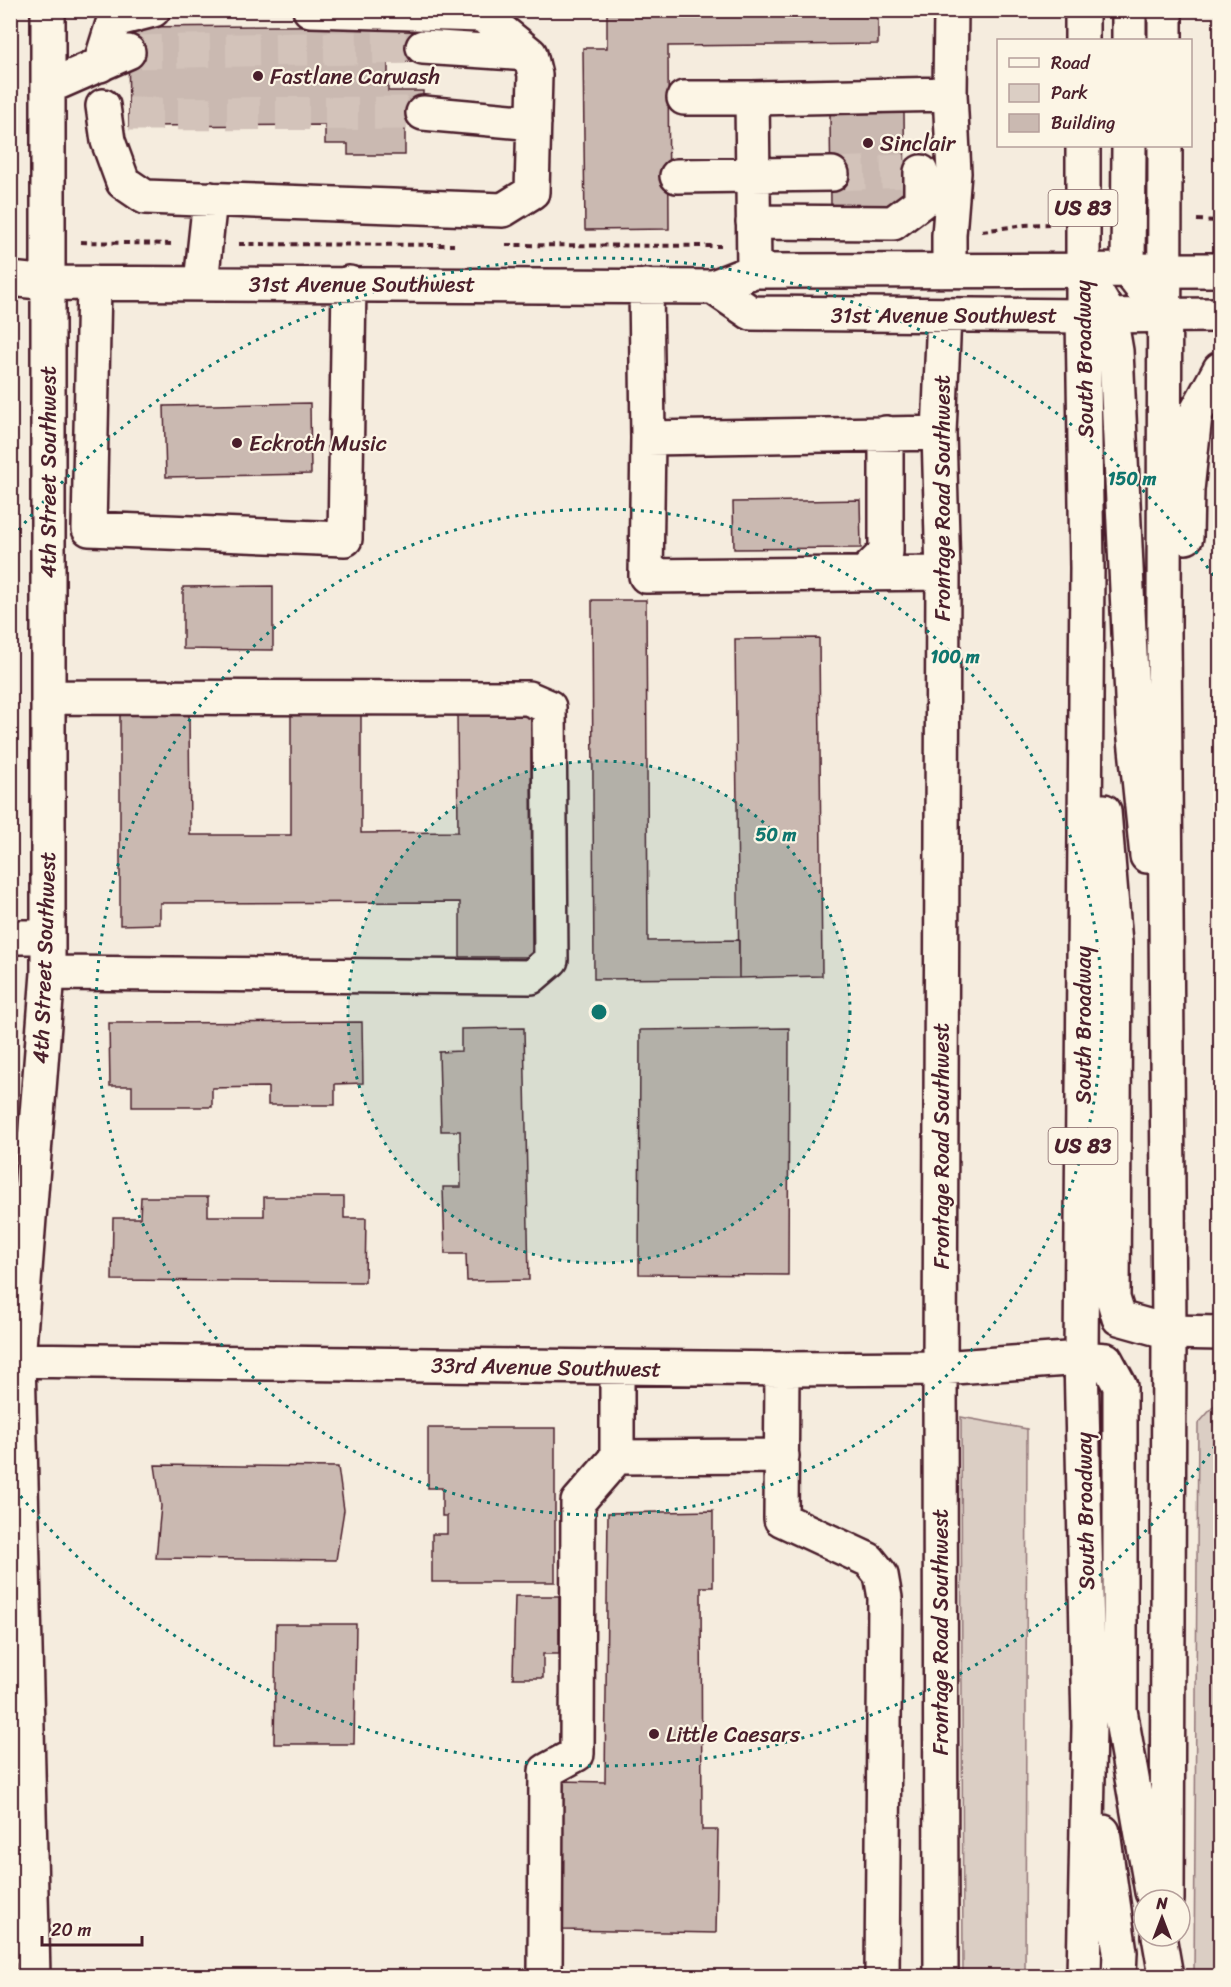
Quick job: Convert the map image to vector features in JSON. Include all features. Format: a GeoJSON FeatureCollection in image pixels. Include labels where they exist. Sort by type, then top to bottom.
{"type":"FeatureCollection","features":[{"type":"Feature","properties":{"kind":"main road","name":"4th Street Southwest"},"geometry":{"type":"LineString","coordinates":[[33,1977],[14,1360],[48,973],[48,10]]}},
{"type":"Feature","properties":{"kind":"main road"},"geometry":{"type":"LineString","coordinates":[[48,87],[114,58],[114,20],[153,10]]}},
{"type":"Feature","properties":{"kind":"main road"},"geometry":{"type":"LineString","coordinates":[[48,87],[116,110],[108,141],[123,182],[145,197],[503,210],[532,192],[536,75],[530,54],[482,15],[310,10]]}},
{"type":"Feature","properties":{"kind":"main road"},"geometry":{"type":"LineString","coordinates":[[949,270],[954,172],[950,94],[951,10]]}},
{"type":"Feature","properties":{"kind":"main road"},"geometry":{"type":"LineString","coordinates":[[1082,10],[1083,39]]}},
{"type":"Feature","properties":{"kind":"main road"},"geometry":{"type":"LineString","coordinates":[[1129,10],[1129,39]]}},
{"type":"Feature","properties":{"kind":"main road"},"geometry":{"type":"LineString","coordinates":[[1165,10],[1165,39]]}},
{"type":"Feature","properties":{"kind":"main road"},"geometry":{"type":"LineString","coordinates":[[423,47],[530,54]]}},
{"type":"Feature","properties":{"kind":"main road"},"geometry":{"type":"LineString","coordinates":[[684,98],[950,94]]}},
{"type":"Feature","properties":{"kind":"main road"},"geometry":{"type":"LineString","coordinates":[[752,98],[754,271]]}},
{"type":"Feature","properties":{"kind":"main road"},"geometry":{"type":"LineString","coordinates":[[423,113],[534,123]]}},
{"type":"Feature","properties":{"kind":"main road","name":"South Broadway"},"geometry":{"type":"LineString","coordinates":[[1083,147],[1083,270],[1096,316],[1086,615],[1081,1358],[1089,1726],[1084,1977]]}},
{"type":"Feature","properties":{"kind":"main road"},"geometry":{"type":"LineString","coordinates":[[1129,147],[1128,270],[1164,316]]}},
{"type":"Feature","properties":{"kind":"main road"},"geometry":{"type":"LineString","coordinates":[[1164,147],[1164,633],[1169,1332],[1167,1888]]}},
{"type":"Feature","properties":{"kind":"main road"},"geometry":{"type":"LineString","coordinates":[[753,222],[893,223],[921,202],[913,172],[954,172]]}},
{"type":"Feature","properties":{"kind":"main road"},"geometry":{"type":"LineString","coordinates":[[677,176],[832,174]]}},
{"type":"Feature","properties":{"kind":"main road"},"geometry":{"type":"LineString","coordinates":[[201,283],[210,199]]}},
{"type":"Feature","properties":{"kind":"main road","name":"31st Avenue Southwest"},"geometry":{"type":"LineString","coordinates":[[10,279],[49,283],[349,283],[713,287],[754,271],[1221,270]]}},
{"type":"Feature","properties":{"kind":"main road"},"geometry":{"type":"LineString","coordinates":[[94,283],[89,529],[345,539],[349,283]]}},
{"type":"Feature","properties":{"kind":"main road"},"geometry":{"type":"LineString","coordinates":[[646,286],[648,438],[646,576],[943,573]]}},
{"type":"Feature","properties":{"kind":"main road","name":"31st Avenue Southwest"},"geometry":{"type":"LineString","coordinates":[[713,287],[751,313],[1221,315]]}},
{"type":"Feature","properties":{"kind":"main road","name":"Frontage Road Southwest"},"geometry":{"type":"LineString","coordinates":[[941,1977],[940,1368],[943,573],[939,433],[944,315]]}},
{"type":"Feature","properties":{"kind":"main road"},"geometry":{"type":"LineString","coordinates":[[1096,316],[1116,351],[1133,719],[1148,858],[1166,953]]}},
{"type":"Feature","properties":{"kind":"main road"},"geometry":{"type":"LineString","coordinates":[[1164,633],[1185,587],[1187,490],[1195,415],[1221,369]]}},
{"type":"Feature","properties":{"kind":"main road"},"geometry":{"type":"LineString","coordinates":[[864,574],[886,552],[886,433]]}},
{"type":"Feature","properties":{"kind":"main road"},"geometry":{"type":"LineString","coordinates":[[648,438],[939,433]]}},
{"type":"Feature","properties":{"kind":"main road"},"geometry":{"type":"LineString","coordinates":[[1086,615],[1115,943],[1113,1298],[1119,1318],[1169,1332],[1221,1333]]}},
{"type":"Feature","properties":{"kind":"main road"},"geometry":{"type":"LineString","coordinates":[[48,698],[528,698],[549,707],[551,960],[531,977],[48,973]]}},
{"type":"Feature","properties":{"kind":"main road"},"geometry":{"type":"LineString","coordinates":[[10,937],[47,937]]}},
{"type":"Feature","properties":{"kind":"main road","name":"33rd Avenue Southwest"},"geometry":{"type":"LineString","coordinates":[[14,1360],[782,1369],[940,1368],[1081,1358],[1106,1360],[1120,1386],[1120,1710],[1151,1888]]}},
{"type":"Feature","properties":{"kind":"main road"},"geometry":{"type":"LineString","coordinates":[[545,1977],[546,1771],[577,1754],[578,1502],[617,1456],[616,1368]]}},
{"type":"Feature","properties":{"kind":"main road"},"geometry":{"type":"LineString","coordinates":[[782,1369],[781,1519],[869,1560],[881,1575],[885,1598],[882,1977]]}},
{"type":"Feature","properties":{"kind":"main road"},"geometry":{"type":"LineString","coordinates":[[617,1456],[782,1456]]}},
{"type":"Feature","properties":{"kind":"main road"},"geometry":{"type":"LineString","coordinates":[[1089,1726],[1120,1952],[1119,1977]]}},
{"type":"Feature","properties":{"kind":"main road"},"geometry":{"type":"LineString","coordinates":[[1162,1948],[1167,1977]]}},
{"type":"Feature","properties":{"kind":"main road"},"geometry":{"type":"LineString","coordinates":[[1167,1948],[1167,1977]]}},
{"type":"Feature","properties":{"kind":"green space"},"geometry":{"type":"Polygon","coordinates":[[[1220,1399],[1220,1976],[1194,1976],[1198,1424],[1220,1399]]]}},
{"type":"Feature","properties":{"kind":"green space"},"geometry":{"type":"Polygon","coordinates":[[[961,1417],[1027,1429],[1025,1976],[963,1976],[961,1417]]]}},
{"type":"Feature","properties":{"kind":"building"},"geometry":{"type":"Polygon","coordinates":[[[607,10],[878,10],[878,44],[668,46],[669,229],[585,230],[583,48],[607,48],[607,10]]]}},
{"type":"Feature","properties":{"kind":"building","name":"Fastlane Carwash"},"geometry":{"type":"Polygon","coordinates":[[[422,25],[423,61],[388,62],[388,91],[423,91],[423,123],[405,123],[405,155],[348,155],[348,144],[325,144],[325,125],[129,126],[128,27],[422,25]]]}},
{"type":"Feature","properties":{"kind":"building","name":"Sinclair"},"geometry":{"type":"Polygon","coordinates":[[[904,113],[905,205],[831,206],[830,114],[904,113]]]}},
{"type":"Feature","properties":{"kind":"building"},"geometry":{"type":"Polygon","coordinates":[[[310,403],[311,474],[166,477],[164,406],[310,403]]]}},
{"type":"Feature","properties":{"kind":"building"},"geometry":{"type":"Polygon","coordinates":[[[860,500],[861,548],[734,549],[733,502],[860,500]]]}},
{"type":"Feature","properties":{"kind":"building"},"geometry":{"type":"Polygon","coordinates":[[[273,586],[273,650],[183,649],[183,587],[273,586]]]}},
{"type":"Feature","properties":{"kind":"building"},"geometry":{"type":"Polygon","coordinates":[[[592,600],[646,600],[648,941],[739,940],[739,978],[594,979],[592,600]]]}},
{"type":"Feature","properties":{"kind":"building"},"geometry":{"type":"Polygon","coordinates":[[[819,638],[822,976],[739,978],[735,639],[819,638]]]}},
{"type":"Feature","properties":{"kind":"building"},"geometry":{"type":"Polygon","coordinates":[[[457,711],[531,711],[532,957],[460,957],[460,902],[160,903],[160,924],[120,925],[120,714],[189,713],[190,835],[291,835],[291,713],[361,713],[361,833],[458,832],[457,711]]]}},
{"type":"Feature","properties":{"kind":"building"},"geometry":{"type":"Polygon","coordinates":[[[362,1022],[363,1083],[335,1084],[335,1105],[268,1105],[268,1087],[212,1088],[212,1107],[132,1107],[132,1086],[110,1086],[109,1023],[362,1022]]]}},
{"type":"Feature","properties":{"kind":"building"},"geometry":{"type":"Polygon","coordinates":[[[524,1028],[529,1280],[467,1281],[466,1254],[445,1254],[443,1187],[461,1187],[460,1131],[441,1131],[439,1052],[461,1051],[461,1029],[524,1028]]]}},
{"type":"Feature","properties":{"kind":"building"},"geometry":{"type":"Polygon","coordinates":[[[789,1028],[788,1275],[639,1274],[640,1030],[789,1028]]]}},
{"type":"Feature","properties":{"kind":"building"},"geometry":{"type":"Polygon","coordinates":[[[141,1197],[208,1197],[208,1216],[264,1216],[264,1197],[344,1197],[344,1218],[366,1218],[365,1282],[112,1280],[113,1218],[140,1218],[141,1197]]]}},
{"type":"Feature","properties":{"kind":"building"},"geometry":{"type":"Polygon","coordinates":[[[428,1428],[555,1428],[555,1582],[432,1582],[432,1534],[447,1534],[447,1516],[442,1516],[442,1488],[428,1488],[428,1428]]]}},
{"type":"Feature","properties":{"kind":"building"},"geometry":{"type":"Polygon","coordinates":[[[155,1465],[338,1467],[344,1510],[336,1560],[156,1558],[161,1506],[155,1465]]]}},
{"type":"Feature","properties":{"kind":"building"},"geometry":{"type":"Polygon","coordinates":[[[713,1511],[713,1587],[701,1587],[702,1830],[718,1830],[716,1933],[562,1930],[562,1781],[605,1782],[608,1513],[713,1511]]]}},
{"type":"Feature","properties":{"kind":"building"},"geometry":{"type":"Polygon","coordinates":[[[515,1596],[559,1596],[559,1654],[543,1654],[543,1678],[513,1678],[515,1596]]]}},
{"type":"Feature","properties":{"kind":"building"},"geometry":{"type":"Polygon","coordinates":[[[276,1624],[356,1624],[354,1744],[274,1744],[276,1624]]]}},
{"type":"Feature","properties":{"kind":"tunnel"},"geometry":{"type":"LineString","coordinates":[[128,52],[423,47]]}},
{"type":"Feature","properties":{"kind":"tunnel"},"geometry":{"type":"LineString","coordinates":[[129,114],[423,113]]}},
{"type":"Feature","properties":{"kind":"tunnel"},"geometry":{"type":"LineString","coordinates":[[832,174],[905,171]]}},
{"type":"Feature","properties":{"kind":"place","name":"Fastlane Carwash"},"geometry":{"type":"Point","coordinates":[258,76]}},
{"type":"Feature","properties":{"kind":"place","name":"Sinclair"},"geometry":{"type":"Point","coordinates":[868,143]}},
{"type":"Feature","properties":{"kind":"place","name":"Eckroth Music"},"geometry":{"type":"Point","coordinates":[237,443]}},
{"type":"Feature","properties":{"kind":"place","name":"Little Caesars"},"geometry":{"type":"Point","coordinates":[654,1734]}}]}
